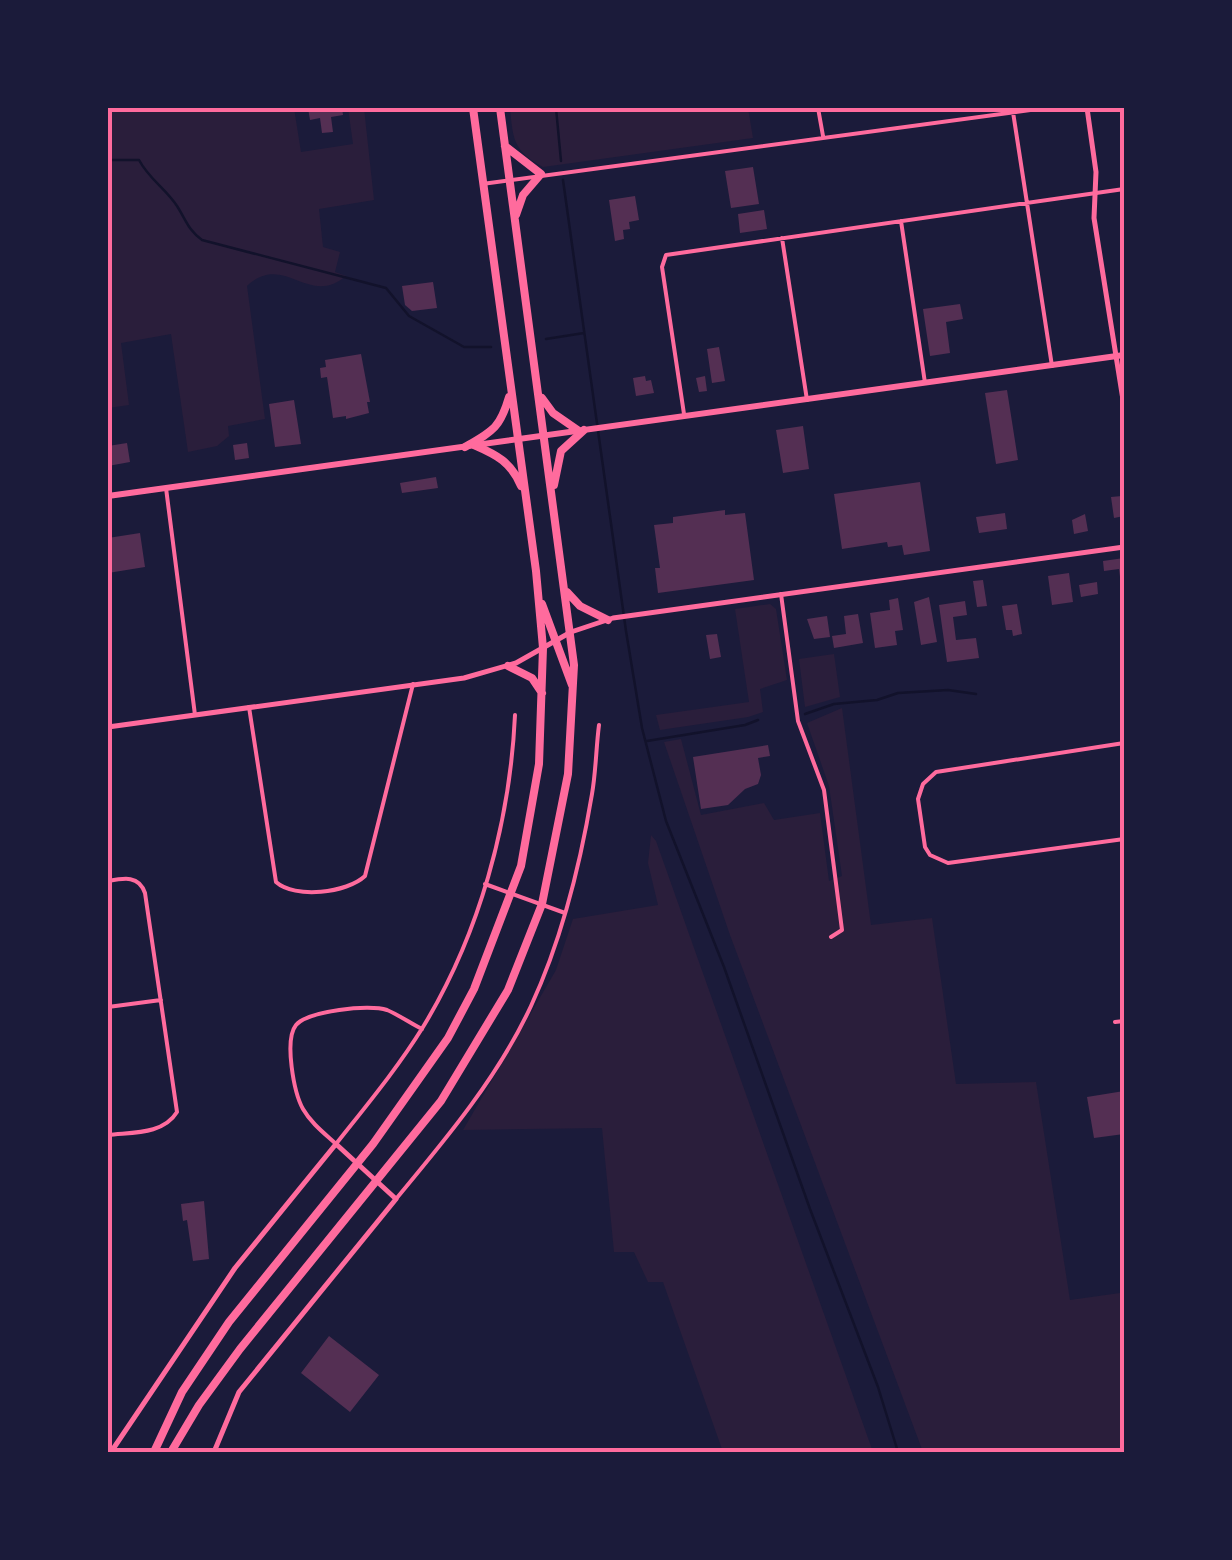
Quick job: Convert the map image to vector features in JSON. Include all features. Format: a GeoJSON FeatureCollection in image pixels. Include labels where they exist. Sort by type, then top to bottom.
{"type":"FeatureCollection","features":[{"type":"Feature","properties":{"kind":"highway"},"geometry":{"type":"LineString","coordinates":[[154,1452],[182,1392],[229,1322],[357,1163],[448,1038],[474,989],[512,893],[532,817],[540,764],[543,695],[539,595],[473,108]]}},
{"type":"Feature","properties":{"kind":"highway"},"geometry":{"type":"LineString","coordinates":[[171,1452],[240,1349],[441,1101],[480,1040],[521,962],[542,904],[565,797],[574,693],[572,632],[500,108]]}},
{"type":"Feature","properties":{"kind":"highway"},"geometry":{"type":"LineString","coordinates":[[505,146],[541,174],[523,195],[515,220]]}},
{"type":"Feature","properties":{"kind":"highway"},"geometry":{"type":"LineString","coordinates":[[538,390],[553,414],[583,430],[561,451],[553,494]]}},
{"type":"Feature","properties":{"kind":"highway"},"geometry":{"type":"LineString","coordinates":[[469,446],[495,430],[511,392]]}},
{"type":"Feature","properties":{"kind":"highway"},"geometry":{"type":"LineString","coordinates":[[469,446],[497,455],[511,466],[525,493]]}},
{"type":"Feature","properties":{"kind":"highway"},"geometry":{"type":"LineString","coordinates":[[566,591],[585,610],[610,619]]}},
{"type":"Feature","properties":{"kind":"highway"},"geometry":{"type":"LineString","coordinates":[[539,595],[574,693]]}},
{"type":"Feature","properties":{"kind":"highway"},"geometry":{"type":"LineString","coordinates":[[508,666],[532,678],[543,695]]}},
{"type":"Feature","properties":{"kind":"main road"},"geometry":{"type":"LineString","coordinates":[[108,496],[1120,356]]}},
{"type":"Feature","properties":{"kind":"street"},"geometry":{"type":"LineString","coordinates":[[818,108],[822,136]]}},
{"type":"Feature","properties":{"kind":"street"},"geometry":{"type":"LineString","coordinates":[[482,184],[1045,108]]}},
{"type":"Feature","properties":{"kind":"street"},"geometry":{"type":"LineString","coordinates":[[1087,108],[1096,172],[1094,218],[1120,356],[1124,406]]}},
{"type":"Feature","properties":{"kind":"street"},"geometry":{"type":"LineString","coordinates":[[1012,112],[1052,366]]}},
{"type":"Feature","properties":{"kind":"street"},"geometry":{"type":"LineString","coordinates":[[684,416],[662,267],[663,258],[672,252],[1124,189]]}},
{"type":"Feature","properties":{"kind":"street"},"geometry":{"type":"LineString","coordinates":[[900,221],[925,383]]}},
{"type":"Feature","properties":{"kind":"street"},"geometry":{"type":"LineString","coordinates":[[782,238],[807,400]]}},
{"type":"Feature","properties":{"kind":"street"},"geometry":{"type":"LineString","coordinates":[[166,488],[195,715]]}},
{"type":"Feature","properties":{"kind":"street"},"geometry":{"type":"LineString","coordinates":[[108,726],[464,678],[508,666],[572,632],[610,619],[1124,548]]}},
{"type":"Feature","properties":{"kind":"street"},"geometry":{"type":"LineString","coordinates":[[781,594],[798,721],[809,758],[822,783],[830,825],[842,930],[831,937]]}},
{"type":"Feature","properties":{"kind":"street"},"geometry":{"type":"LineString","coordinates":[[249,707],[276,882],[289,890],[314,891],[356,884],[364,876],[414,684]]}},
{"type":"Feature","properties":{"kind":"street"},"geometry":{"type":"LineString","coordinates":[[110,1452],[235,1268],[336,1144],[422,1029],[458,955],[485,884],[513,761],[516,715]]}},
{"type":"Feature","properties":{"kind":"street"},"geometry":{"type":"LineString","coordinates":[[214,1452],[239,1392],[464,1114],[514,1039],[531,1006],[566,913],[592,793],[599,726]]}},
{"type":"Feature","properties":{"kind":"street"},"geometry":{"type":"LineString","coordinates":[[1124,743],[936,772],[922,784],[918,799],[925,847],[930,855],[948,863],[1124,840]]}},
{"type":"Feature","properties":{"kind":"street"},"geometry":{"type":"LineString","coordinates":[[108,880],[135,880],[143,888],[176,1104],[176,1112],[167,1125],[108,1135]]}},
{"type":"Feature","properties":{"kind":"street"},"geometry":{"type":"LineString","coordinates":[[485,884],[566,913]]}},
{"type":"Feature","properties":{"kind":"street"},"geometry":{"type":"LineString","coordinates":[[108,1008],[161,1000]]}},
{"type":"Feature","properties":{"kind":"street"},"geometry":{"type":"LineString","coordinates":[[396,1200],[313,1122],[300,1104],[289,1041],[294,1027],[313,1015],[371,1008],[390,1011],[422,1029]]}},
{"type":"Feature","properties":{"kind":"street"},"geometry":{"type":"LineString","coordinates":[[1115,1022],[1124,1021]]}},
{"type":"Feature","properties":{"kind":"shaded area"},"geometry":{"type":"Polygon","coordinates":[[[108,108],[294,108],[301,152],[353,144],[348,108],[364,108],[374,200],[319,209],[323,247],[340,252],[335,272],[346,276],[320,286],[273,274],[247,286],[265,419],[228,426],[229,436],[217,446],[188,452],[171,334],[121,343],[129,405],[108,408],[108,108]]]}},
{"type":"Feature","properties":{"kind":"shaded area"},"geometry":{"type":"Polygon","coordinates":[[[510,108],[748,108],[753,138],[543,167],[516,143],[510,108]]]}},
{"type":"Feature","properties":{"kind":"shaded area"},"geometry":{"type":"Polygon","coordinates":[[[770,604],[776,609],[787,680],[760,689],[763,712],[660,730],[656,715],[749,702],[735,609],[770,604]]]}},
{"type":"Feature","properties":{"kind":"shaded area"},"geometry":{"type":"Polygon","coordinates":[[[834,654],[840,697],[805,707],[799,659],[834,654]]]}},
{"type":"Feature","properties":{"kind":"shaded area"},"geometry":{"type":"Polygon","coordinates":[[[842,708],[871,925],[932,918],[956,1084],[1036,1082],[1070,1300],[1120,1293],[1124,1329],[1124,1452],[923,1452],[730,935],[664,742],[681,739],[701,815],[764,803],[774,820],[820,813],[829,881],[842,876],[829,786],[807,723],[842,708]]]}},
{"type":"Feature","properties":{"kind":"shaded area"},"geometry":{"type":"Polygon","coordinates":[[[651,835],[873,1452],[723,1452],[663,1282],[648,1282],[634,1252],[614,1252],[602,1128],[463,1130],[556,970],[573,919],[658,905],[648,863],[651,835]]]}},
{"type":"Feature","properties":{"kind":"building"},"geometry":{"type":"Polygon","coordinates":[[[308,108],[342,108],[343,115],[331,117],[333,132],[322,133],[320,118],[310,120],[308,108]]]}},
{"type":"Feature","properties":{"kind":"building"},"geometry":{"type":"Polygon","coordinates":[[[753,167],[759,204],[731,208],[725,171],[753,167]]]}},
{"type":"Feature","properties":{"kind":"building"},"geometry":{"type":"Polygon","coordinates":[[[635,196],[639,220],[629,222],[630,229],[623,230],[624,239],[615,241],[609,200],[635,196]]]}},
{"type":"Feature","properties":{"kind":"building"},"geometry":{"type":"Polygon","coordinates":[[[764,210],[767,229],[740,233],[738,214],[764,210]]]}},
{"type":"Feature","properties":{"kind":"building"},"geometry":{"type":"Polygon","coordinates":[[[433,282],[437,308],[412,311],[405,305],[402,286],[433,282]]]}},
{"type":"Feature","properties":{"kind":"building"},"geometry":{"type":"Polygon","coordinates":[[[960,304],[963,319],[946,322],[950,353],[930,356],[923,309],[960,304]]]}},
{"type":"Feature","properties":{"kind":"building"},"geometry":{"type":"Polygon","coordinates":[[[719,347],[725,381],[712,383],[707,349],[719,347]]]}},
{"type":"Feature","properties":{"kind":"building"},"geometry":{"type":"Polygon","coordinates":[[[361,354],[369,413],[333,418],[327,377],[321,378],[320,368],[326,367],[325,360],[361,354]]]}},
{"type":"Feature","properties":{"kind":"building"},"geometry":{"type":"Polygon","coordinates":[[[645,376],[646,381],[651,380],[654,393],[636,396],[633,378],[645,376]]]}},
{"type":"Feature","properties":{"kind":"building"},"geometry":{"type":"Polygon","coordinates":[[[705,376],[707,391],[699,392],[696,378],[705,376]]]}},
{"type":"Feature","properties":{"kind":"building"},"geometry":{"type":"Polygon","coordinates":[[[1007,390],[1018,460],[996,464],[985,393],[1007,390]]]}},
{"type":"Feature","properties":{"kind":"building"},"geometry":{"type":"Polygon","coordinates":[[[294,400],[301,444],[275,447],[269,404],[294,400]]]}},
{"type":"Feature","properties":{"kind":"building"},"geometry":{"type":"Polygon","coordinates":[[[803,426],[809,469],[783,473],[776,430],[803,426]]]}},
{"type":"Feature","properties":{"kind":"building"},"geometry":{"type":"Polygon","coordinates":[[[127,443],[130,462],[108,466],[108,446],[127,443]]]}},
{"type":"Feature","properties":{"kind":"building"},"geometry":{"type":"Polygon","coordinates":[[[247,443],[249,458],[235,460],[233,445],[247,443]]]}},
{"type":"Feature","properties":{"kind":"building"},"geometry":{"type":"Polygon","coordinates":[[[436,477],[438,488],[402,493],[400,483],[436,477]]]}},
{"type":"Feature","properties":{"kind":"building"},"geometry":{"type":"Polygon","coordinates":[[[920,482],[930,551],[904,555],[902,545],[888,547],[887,542],[842,549],[834,494],[920,482]]]}},
{"type":"Feature","properties":{"kind":"building"},"geometry":{"type":"Polygon","coordinates":[[[1122,496],[1124,516],[1114,518],[1111,497],[1122,496]]]}},
{"type":"Feature","properties":{"kind":"building"},"geometry":{"type":"Polygon","coordinates":[[[725,510],[725,515],[745,513],[754,580],[658,593],[655,568],[660,568],[654,525],[673,523],[673,517],[725,510]]]}},
{"type":"Feature","properties":{"kind":"building"},"geometry":{"type":"Polygon","coordinates":[[[1005,513],[1007,529],[979,533],[976,517],[1005,513]]]}},
{"type":"Feature","properties":{"kind":"building"},"geometry":{"type":"Polygon","coordinates":[[[1085,514],[1088,531],[1074,534],[1072,520],[1085,514]]]}},
{"type":"Feature","properties":{"kind":"building"},"geometry":{"type":"Polygon","coordinates":[[[140,533],[145,567],[108,573],[108,538],[140,533]]]}},
{"type":"Feature","properties":{"kind":"building"},"geometry":{"type":"Polygon","coordinates":[[[1124,558],[1122,593],[1119,569],[1104,571],[1103,561],[1124,558]]]}},
{"type":"Feature","properties":{"kind":"building"},"geometry":{"type":"Polygon","coordinates":[[[1069,573],[1073,602],[1052,605],[1048,576],[1069,573]]]}},
{"type":"Feature","properties":{"kind":"building"},"geometry":{"type":"Polygon","coordinates":[[[983,580],[987,606],[977,607],[973,581],[983,580]]]}},
{"type":"Feature","properties":{"kind":"building"},"geometry":{"type":"Polygon","coordinates":[[[1097,582],[1098,594],[1081,597],[1079,585],[1097,582]]]}},
{"type":"Feature","properties":{"kind":"building"},"geometry":{"type":"Polygon","coordinates":[[[929,597],[937,642],[921,645],[914,602],[929,597]]]}},
{"type":"Feature","properties":{"kind":"building"},"geometry":{"type":"Polygon","coordinates":[[[898,598],[903,630],[895,631],[897,645],[875,648],[870,613],[890,610],[889,600],[898,598]]]}},
{"type":"Feature","properties":{"kind":"building"},"geometry":{"type":"Polygon","coordinates":[[[965,601],[967,615],[953,617],[956,640],[976,638],[979,658],[947,662],[939,605],[965,601]]]}},
{"type":"Feature","properties":{"kind":"building"},"geometry":{"type":"Polygon","coordinates":[[[1017,604],[1022,634],[1013,636],[1012,630],[1006,630],[1002,606],[1017,604]]]}},
{"type":"Feature","properties":{"kind":"building"},"geometry":{"type":"Polygon","coordinates":[[[858,614],[863,643],[834,648],[832,636],[846,634],[844,616],[858,614]]]}},
{"type":"Feature","properties":{"kind":"building"},"geometry":{"type":"Polygon","coordinates":[[[827,616],[830,637],[814,639],[807,619],[827,616]]]}},
{"type":"Feature","properties":{"kind":"building"},"geometry":{"type":"Polygon","coordinates":[[[717,634],[721,657],[710,659],[706,635],[717,634]]]}},
{"type":"Feature","properties":{"kind":"building"},"geometry":{"type":"Polygon","coordinates":[[[768,745],[770,756],[758,758],[758,784],[745,789],[728,805],[701,809],[693,757],[768,745]]]}},
{"type":"Feature","properties":{"kind":"building"},"geometry":{"type":"Polygon","coordinates":[[[1124,1091],[1124,1134],[1094,1138],[1087,1097],[1124,1091]]]}},
{"type":"Feature","properties":{"kind":"building"},"geometry":{"type":"Polygon","coordinates":[[[204,1201],[209,1259],[193,1261],[181,1204],[204,1201]]]}},
{"type":"Feature","properties":{"kind":"building"},"geometry":{"type":"Polygon","coordinates":[[[329,1336],[379,1375],[350,1412],[301,1373],[329,1336]]]}},
{"type":"Feature","properties":{"kind":"waterway"},"geometry":{"type":"LineString","coordinates":[[556,108],[561,161]]}},
{"type":"Feature","properties":{"kind":"waterway"},"geometry":{"type":"LineString","coordinates":[[108,160],[139,160],[202,240],[386,288],[409,316],[464,347],[491,347]]}},
{"type":"Feature","properties":{"kind":"waterway"},"geometry":{"type":"LineString","coordinates":[[563,180],[626,631],[642,728],[666,821],[724,967],[878,1387],[898,1452]]}},
{"type":"Feature","properties":{"kind":"waterway"},"geometry":{"type":"LineString","coordinates":[[546,339],[584,333]]}},
{"type":"Feature","properties":{"kind":"waterway"},"geometry":{"type":"LineString","coordinates":[[805,714],[834,704],[877,700],[898,693],[948,690],[976,694]]}},
{"type":"Feature","properties":{"kind":"waterway"},"geometry":{"type":"LineString","coordinates":[[647,741],[758,720]]}}]}
